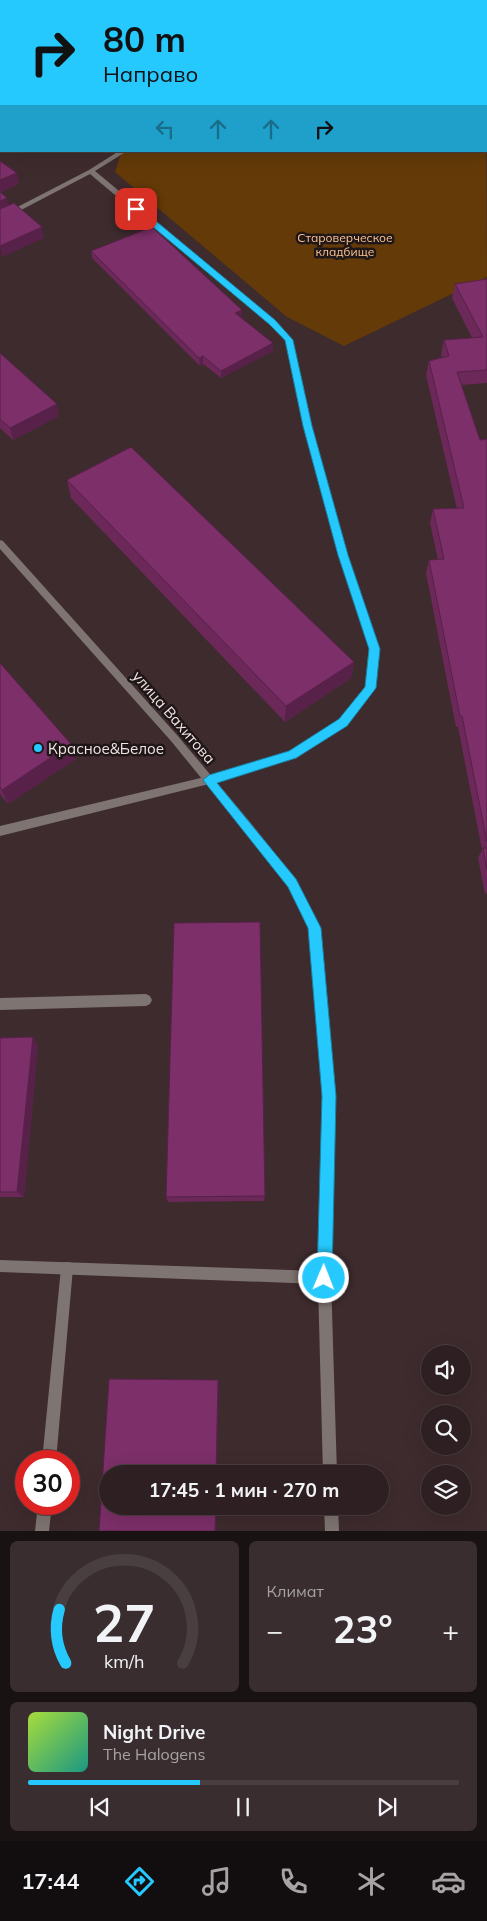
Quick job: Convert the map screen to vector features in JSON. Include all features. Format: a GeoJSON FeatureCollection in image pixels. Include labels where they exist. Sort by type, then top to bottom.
{"type":"FeatureCollection","features":[{"type":"Feature","properties":{"kind":"street"},"geometry":{"type":"LineString","coordinates":[[0,220],[122,152]]}},
{"type":"Feature","properties":{"kind":"street"},"geometry":{"type":"LineString","coordinates":[[0,831],[209,780],[292,755],[343,722],[370,688],[374,649],[340,546],[308,426],[289,340],[272,322],[91,171]]}},
{"type":"Feature","properties":{"kind":"street","name":"улица Вахитова"},"geometry":{"type":"LineString","coordinates":[[0,543],[167,730],[209,780],[292,883],[315,928],[329,1096],[324,1278],[330,1465]]}},
{"type":"Feature","properties":{"kind":"street"},"geometry":{"type":"LineString","coordinates":[[0,1004],[146,1000]]}},
{"type":"Feature","properties":{"kind":"street"},"geometry":{"type":"LineString","coordinates":[[0,1266],[324,1278]]}},
{"type":"Feature","properties":{"kind":"street"},"geometry":{"type":"LineString","coordinates":[[50,1450],[67,1268]]}},
{"type":"Feature","properties":{"kind":"street"},"geometry":{"type":"LineString","coordinates":[[42,1531],[44,1515]]}},
{"type":"Feature","properties":{"kind":"street"},"geometry":{"type":"LineString","coordinates":[[331,1515],[332,1531]]}},
{"type":"Feature","properties":{"kind":"green space","name":"Староверческое кладбище"},"geometry":{"type":"Polygon","coordinates":[[[122,152],[486,152],[487,277],[344,346],[287,317],[115,172],[122,152]]]}},
{"type":"Feature","properties":{"kind":"building"},"geometry":{"type":"Polygon","coordinates":[[[0,161],[17,173],[0,180],[0,161]]]}},
{"type":"Feature","properties":{"kind":"building"},"geometry":{"type":"Polygon","coordinates":[[[0,192],[7,198],[0,201],[0,192]]]}},
{"type":"Feature","properties":{"kind":"building"},"geometry":{"type":"Polygon","coordinates":[[[14,203],[42,227],[0,246],[0,209],[14,203]]]}},
{"type":"Feature","properties":{"kind":"building"},"geometry":{"type":"Polygon","coordinates":[[[152,227],[242,310],[235,313],[273,343],[221,371],[203,356],[199,358],[91,251],[152,227]]]}},
{"type":"Feature","properties":{"kind":"building"},"geometry":{"type":"Polygon","coordinates":[[[487,279],[487,370],[457,372],[480,440],[487,439],[487,842],[429,560],[444,559],[433,509],[464,508],[429,361],[449,356],[444,340],[483,337],[455,284],[487,279]]]}},
{"type":"Feature","properties":{"kind":"building"},"geometry":{"type":"Polygon","coordinates":[[[0,353],[57,404],[10,428],[0,419],[0,353]]]}},
{"type":"Feature","properties":{"kind":"building"},"geometry":{"type":"Polygon","coordinates":[[[131,447],[354,662],[286,706],[67,480],[131,447]]]}},
{"type":"Feature","properties":{"kind":"building"},"geometry":{"type":"Polygon","coordinates":[[[0,663],[71,744],[2,790],[0,787],[0,663]]]}},
{"type":"Feature","properties":{"kind":"building"},"geometry":{"type":"Polygon","coordinates":[[[483,848],[487,848],[487,870],[483,848]]]}},
{"type":"Feature","properties":{"kind":"building"},"geometry":{"type":"Polygon","coordinates":[[[260,922],[265,1196],[166,1197],[174,923],[260,922]]]}},
{"type":"Feature","properties":{"kind":"building"},"geometry":{"type":"Polygon","coordinates":[[[33,1037],[17,1192],[0,1192],[0,1038],[33,1037]]]}},
{"type":"Feature","properties":{"kind":"building"},"geometry":{"type":"Polygon","coordinates":[[[109,1379],[218,1380],[216,1465],[103,1465],[109,1379]]]}},
{"type":"Feature","properties":{"kind":"building"},"geometry":{"type":"Polygon","coordinates":[[[100,1515],[216,1515],[215,1531],[99,1531],[100,1515]]]}},
{"type":"Feature","properties":{"kind":"place","name":"Красное&Белое"},"geometry":{"type":"Point","coordinates":[38,748]}},
{"type":"Feature","properties":{"kind":"route"},"geometry":{"type":"LineString","coordinates":[[136,209],[272,322],[289,340],[308,426],[343,555],[374,649],[370,688],[343,722],[292,755],[209,780],[292,883],[315,928],[329,1096],[324,1278]]}}]}
